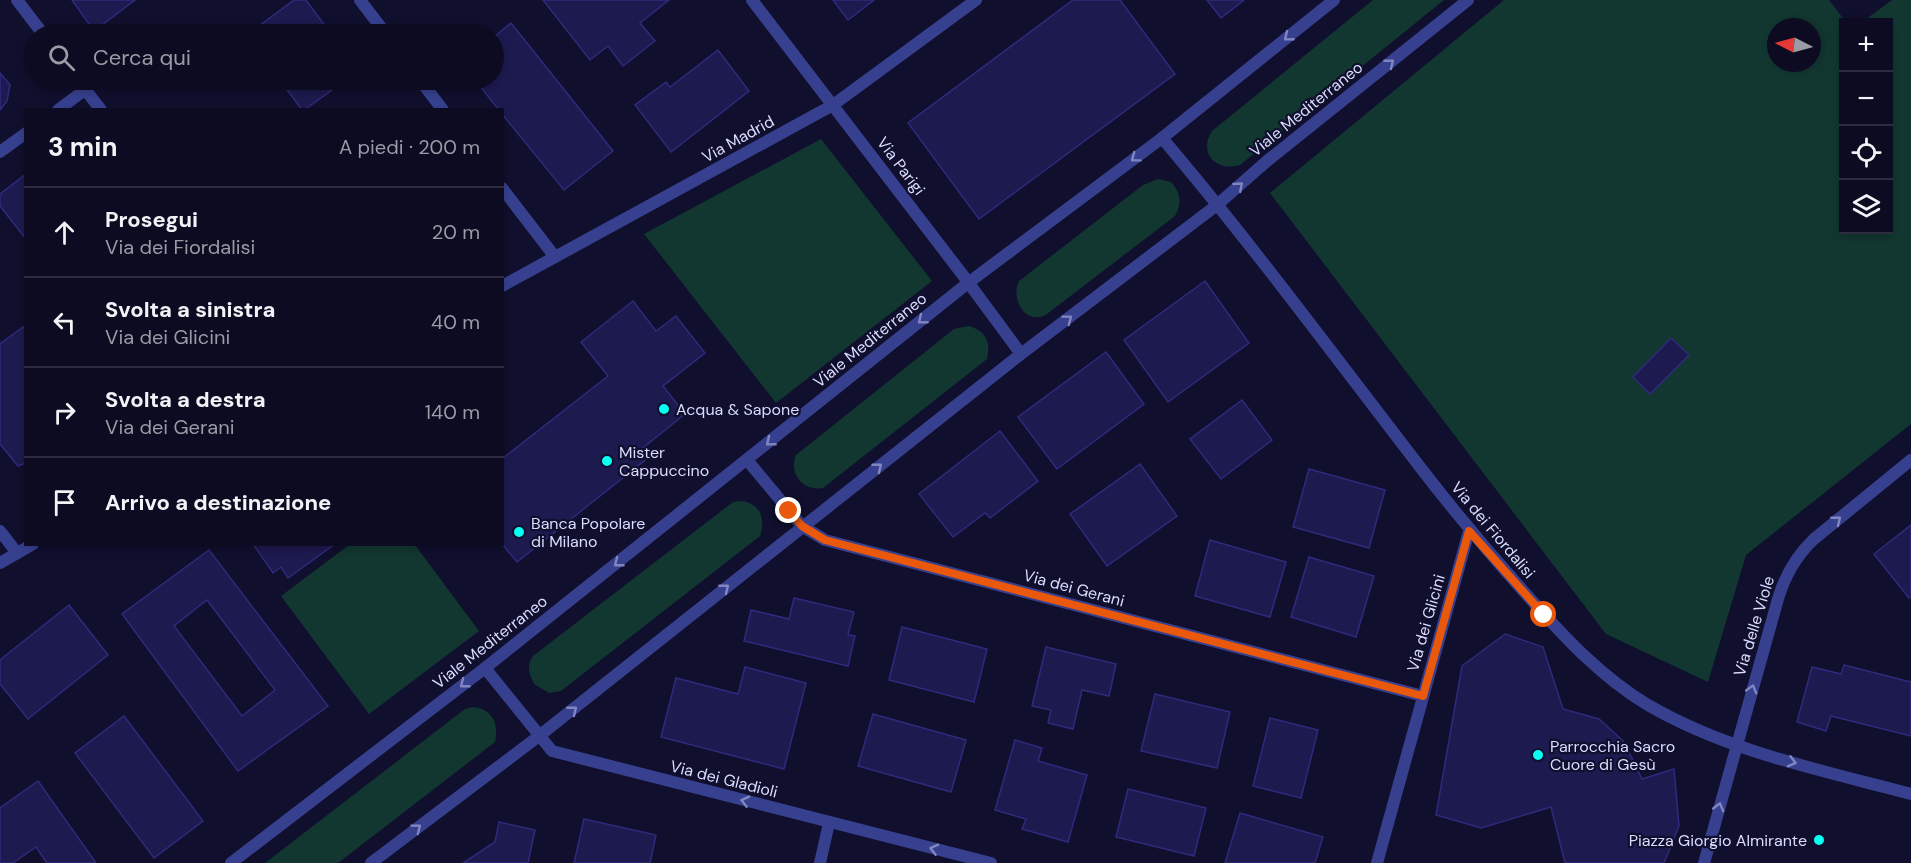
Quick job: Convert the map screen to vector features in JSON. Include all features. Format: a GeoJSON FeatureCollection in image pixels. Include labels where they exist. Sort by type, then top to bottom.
{"type":"FeatureCollection","features":[{"type":"Feature","properties":{"kind":"street"},"geometry":{"type":"LineString","coordinates":[[16,0],[35,24]]}},
{"type":"Feature","properties":{"kind":"street"},"geometry":{"type":"LineString","coordinates":[[360,0],[378,24]]}},
{"type":"Feature","properties":{"kind":"street","name":"Via Parigi"},"geometry":{"type":"LineString","coordinates":[[752,0],[1021,354]]}},
{"type":"Feature","properties":{"kind":"street","name":"Via Madrid"},"geometry":{"type":"LineString","coordinates":[[504,285],[833,105],[976,0]]}},
{"type":"Feature","properties":{"kind":"street","name":"Viale Mediterraneo"},"geometry":{"type":"LineString","coordinates":[[231,863],[485,668],[968,283],[1162,138],[1334,0]]}},
{"type":"Feature","properties":{"kind":"street","name":"Viale Mediterraneo"},"geometry":{"type":"LineString","coordinates":[[371,863],[539,736],[1021,354],[1217,205],[1267,161],[1468,0]]}},
{"type":"Feature","properties":{"kind":"street"},"geometry":{"type":"LineString","coordinates":[[60,108],[76,90]]}},
{"type":"Feature","properties":{"kind":"street"},"geometry":{"type":"LineString","coordinates":[[87,90],[100,108]]}},
{"type":"Feature","properties":{"kind":"street"},"geometry":{"type":"LineString","coordinates":[[428,90],[441,108]]}},
{"type":"Feature","properties":{"kind":"street"},"geometry":{"type":"LineString","coordinates":[[0,152],[24,134]]}},
{"type":"Feature","properties":{"kind":"street","name":"Via dei Fiordalisi"},"geometry":{"type":"LineString","coordinates":[[1162,138],[1217,205],[1469,531],[1557,628],[1600,670],[1646,704],[1691,728],[1736,746],[1911,794]]}},
{"type":"Feature","properties":{"kind":"street"},"geometry":{"type":"LineString","coordinates":[[504,191],[555,257]]}},
{"type":"Feature","properties":{"kind":"street","name":"Via dei Gerani"},"geometry":{"type":"LineString","coordinates":[[747,460],[802,526],[825,540],[1423,696]]}},
{"type":"Feature","properties":{"kind":"street","name":"Via delle Viole"},"geometry":{"type":"LineString","coordinates":[[1704,863],[1782,585],[1792,565],[1814,539],[1911,460]]}},
{"type":"Feature","properties":{"kind":"street"},"geometry":{"type":"LineString","coordinates":[[0,531],[17,553]]}},
{"type":"Feature","properties":{"kind":"street","name":"Via dei Glicini"},"geometry":{"type":"LineString","coordinates":[[1377,863],[1469,531]]}},
{"type":"Feature","properties":{"kind":"street"},"geometry":{"type":"LineString","coordinates":[[0,563],[29,546]]}},
{"type":"Feature","properties":{"kind":"street","name":"Via dei Gladioli"},"geometry":{"type":"LineString","coordinates":[[485,668],[552,751],[991,863]]}},
{"type":"Feature","properties":{"kind":"street"},"geometry":{"type":"LineString","coordinates":[[820,863],[829,823]]}},
{"type":"Feature","properties":{"kind":"green space"},"geometry":{"type":"Polygon","coordinates":[[[1373,0],[1444,0],[1240,165],[1224,166],[1212,159],[1207,147],[1212,131],[1373,0]]]}},
{"type":"Feature","properties":{"kind":"green space"},"geometry":{"type":"Polygon","coordinates":[[[1504,0],[1829,0],[1843,18],[1839,18],[1839,234],[1893,234],[1893,18],[1867,18],[1892,0],[1911,0],[1911,424],[1746,555],[1708,682],[1606,634],[1270,193],[1504,0]]]}},
{"type":"Feature","properties":{"kind":"green space"},"geometry":{"type":"Polygon","coordinates":[[[821,139],[932,281],[776,403],[644,234],[821,139]]]}},
{"type":"Feature","properties":{"kind":"green space"},"geometry":{"type":"Polygon","coordinates":[[[1158,179],[1171,182],[1179,194],[1179,207],[1175,216],[1047,314],[1032,317],[1022,309],[1017,296],[1019,281],[1143,185],[1158,179]]]}},
{"type":"Feature","properties":{"kind":"green space"},"geometry":{"type":"Polygon","coordinates":[[[969,326],[980,331],[986,338],[988,342],[987,359],[823,488],[810,487],[799,480],[794,469],[796,455],[954,329],[969,326]]]}},
{"type":"Feature","properties":{"kind":"green space"},"geometry":{"type":"Polygon","coordinates":[[[733,502],[752,504],[760,512],[762,530],[760,536],[561,691],[549,693],[534,684],[529,670],[533,656],[733,502]]]}},
{"type":"Feature","properties":{"kind":"green space"},"geometry":{"type":"Polygon","coordinates":[[[348,546],[416,546],[479,631],[369,714],[281,596],[348,546]]]}},
{"type":"Feature","properties":{"kind":"green space"},"geometry":{"type":"Polygon","coordinates":[[[473,707],[490,714],[495,724],[495,742],[338,863],[265,863],[465,709],[473,707]]]}},
{"type":"Feature","properties":{"kind":"building"},"geometry":{"type":"Polygon","coordinates":[[[72,0],[135,0],[103,24],[89,24],[72,0]]]}},
{"type":"Feature","properties":{"kind":"building"},"geometry":{"type":"Polygon","coordinates":[[[294,0],[306,0],[324,24],[262,24],[294,0]]]}},
{"type":"Feature","properties":{"kind":"building"},"geometry":{"type":"Polygon","coordinates":[[[543,0],[669,0],[640,23],[655,41],[623,66],[608,46],[590,60],[543,0]]]}},
{"type":"Feature","properties":{"kind":"building"},"geometry":{"type":"Polygon","coordinates":[[[833,0],[874,0],[848,20],[833,0]]]}},
{"type":"Feature","properties":{"kind":"building"},"geometry":{"type":"Polygon","coordinates":[[[1073,0],[1120,0],[1175,74],[979,219],[908,123],[1073,0]]]}},
{"type":"Feature","properties":{"kind":"building"},"geometry":{"type":"Polygon","coordinates":[[[1207,0],[1244,0],[1221,18],[1207,0]]]}},
{"type":"Feature","properties":{"kind":"building"},"geometry":{"type":"Polygon","coordinates":[[[511,23],[613,151],[564,190],[504,116],[504,108],[497,108],[483,90],[504,90],[504,29],[511,23]]]}},
{"type":"Feature","properties":{"kind":"building"},"geometry":{"type":"Polygon","coordinates":[[[718,50],[749,91],[671,152],[635,105],[666,82],[670,87],[718,50]]]}},
{"type":"Feature","properties":{"kind":"building"},"geometry":{"type":"Polygon","coordinates":[[[0,73],[10,85],[7,101],[0,110],[0,73]]]}},
{"type":"Feature","properties":{"kind":"building"},"geometry":{"type":"Polygon","coordinates":[[[287,90],[332,90],[307,108],[301,108],[287,90]]]}},
{"type":"Feature","properties":{"kind":"building"},"geometry":{"type":"Polygon","coordinates":[[[24,176],[24,236],[0,206],[0,194],[24,176]]]}},
{"type":"Feature","properties":{"kind":"building"},"geometry":{"type":"Polygon","coordinates":[[[1205,281],[1249,343],[1168,402],[1124,340],[1205,281]]]}},
{"type":"Feature","properties":{"kind":"building"},"geometry":{"type":"Polygon","coordinates":[[[633,301],[656,331],[676,316],[705,353],[663,386],[685,414],[643,448],[649,457],[517,562],[504,546],[504,457],[608,376],[581,342],[633,301]]]}},
{"type":"Feature","properties":{"kind":"building"},"geometry":{"type":"Polygon","coordinates":[[[24,328],[24,464],[18,466],[0,444],[0,344],[24,328]]]}},
{"type":"Feature","properties":{"kind":"building"},"geometry":{"type":"Polygon","coordinates":[[[1671,338],[1689,355],[1650,394],[1633,377],[1671,338]]]}},
{"type":"Feature","properties":{"kind":"building"},"geometry":{"type":"Polygon","coordinates":[[[1106,352],[1144,404],[1057,469],[1018,417],[1106,352]]]}},
{"type":"Feature","properties":{"kind":"building"},"geometry":{"type":"Polygon","coordinates":[[[1242,400],[1272,440],[1221,479],[1190,439],[1242,400]]]}},
{"type":"Feature","properties":{"kind":"building"},"geometry":{"type":"Polygon","coordinates":[[[1000,431],[1038,481],[990,518],[985,513],[953,537],[919,494],[1000,431]]]}},
{"type":"Feature","properties":{"kind":"building"},"geometry":{"type":"Polygon","coordinates":[[[1140,464],[1177,516],[1107,566],[1070,514],[1140,464]]]}},
{"type":"Feature","properties":{"kind":"building"},"geometry":{"type":"Polygon","coordinates":[[[1309,469],[1385,490],[1369,548],[1293,527],[1309,469]]]}},
{"type":"Feature","properties":{"kind":"building"},"geometry":{"type":"Polygon","coordinates":[[[1911,525],[1911,597],[1909,598],[1874,554],[1911,525]]]}},
{"type":"Feature","properties":{"kind":"building"},"geometry":{"type":"Polygon","coordinates":[[[1210,540],[1286,562],[1270,617],[1195,596],[1210,540]]]}},
{"type":"Feature","properties":{"kind":"building"},"geometry":{"type":"Polygon","coordinates":[[[254,546],[332,546],[288,578],[281,567],[273,573],[254,546]]]}},
{"type":"Feature","properties":{"kind":"building"},"geometry":{"type":"Polygon","coordinates":[[[209,550],[328,706],[238,771],[122,614],[209,550]],[[207,600],[174,626],[242,716],[275,690],[207,600]]]}},
{"type":"Feature","properties":{"kind":"building"},"geometry":{"type":"Polygon","coordinates":[[[1309,557],[1374,576],[1356,637],[1291,617],[1309,557]]]}},
{"type":"Feature","properties":{"kind":"building"},"geometry":{"type":"Polygon","coordinates":[[[794,598],[854,612],[848,635],[855,636],[848,666],[744,641],[751,610],[789,619],[794,598]]]}},
{"type":"Feature","properties":{"kind":"building"},"geometry":{"type":"Polygon","coordinates":[[[69,605],[108,655],[28,719],[0,684],[0,660],[69,605]]]}},
{"type":"Feature","properties":{"kind":"building"},"geometry":{"type":"Polygon","coordinates":[[[902,627],[987,649],[974,702],[889,680],[902,627]]]}},
{"type":"Feature","properties":{"kind":"building","name":"Parrocchia Sacro Cuore di Gesù"},"geometry":{"type":"Polygon","coordinates":[[[1505,634],[1543,647],[1563,709],[1599,719],[1624,742],[1642,779],[1674,769],[1679,826],[1664,863],[1565,863],[1551,807],[1481,828],[1436,815],[1462,666],[1505,634]]]}},
{"type":"Feature","properties":{"kind":"building"},"geometry":{"type":"Polygon","coordinates":[[[1046,647],[1116,664],[1109,696],[1082,690],[1073,729],[1048,723],[1051,710],[1032,706],[1046,647]]]}},
{"type":"Feature","properties":{"kind":"building"},"geometry":{"type":"Polygon","coordinates":[[[1844,665],[1911,682],[1911,736],[1831,716],[1826,731],[1797,722],[1812,667],[1841,674],[1844,665]]]}},
{"type":"Feature","properties":{"kind":"building"},"geometry":{"type":"Polygon","coordinates":[[[745,667],[806,683],[784,769],[661,737],[676,678],[738,694],[745,667]]]}},
{"type":"Feature","properties":{"kind":"building"},"geometry":{"type":"Polygon","coordinates":[[[1155,694],[1230,712],[1217,768],[1141,751],[1155,694]]]}},
{"type":"Feature","properties":{"kind":"building"},"geometry":{"type":"Polygon","coordinates":[[[873,714],[966,740],[951,792],[858,766],[873,714]]]}},
{"type":"Feature","properties":{"kind":"building"},"geometry":{"type":"Polygon","coordinates":[[[124,716],[203,821],[154,858],[75,753],[124,716]]]}},
{"type":"Feature","properties":{"kind":"building"},"geometry":{"type":"Polygon","coordinates":[[[1270,718],[1318,730],[1301,798],[1253,786],[1270,718]]]}},
{"type":"Feature","properties":{"kind":"building"},"geometry":{"type":"Polygon","coordinates":[[[1015,740],[1042,748],[1038,761],[1087,775],[1068,842],[1022,829],[1026,819],[995,810],[1015,740]]]}},
{"type":"Feature","properties":{"kind":"building"},"geometry":{"type":"Polygon","coordinates":[[[38,781],[96,863],[47,863],[36,847],[13,863],[0,863],[0,808],[38,781]]]}},
{"type":"Feature","properties":{"kind":"building"},"geometry":{"type":"Polygon","coordinates":[[[1128,789],[1206,808],[1194,856],[1116,837],[1128,789]]]}},
{"type":"Feature","properties":{"kind":"building"},"geometry":{"type":"Polygon","coordinates":[[[1240,813],[1323,837],[1315,863],[1225,863],[1240,813]]]}},
{"type":"Feature","properties":{"kind":"building"},"geometry":{"type":"Polygon","coordinates":[[[584,819],[656,835],[650,863],[574,863],[584,819]]]}},
{"type":"Feature","properties":{"kind":"building"},"geometry":{"type":"Polygon","coordinates":[[[499,822],[535,830],[528,863],[463,863],[495,842],[499,822]]]}},
{"type":"Feature","properties":{"kind":"place","name":"Acqua & Sapone"},"geometry":{"type":"Point","coordinates":[664,409]}},
{"type":"Feature","properties":{"kind":"place","name":"Mister Cappuccino"},"geometry":{"type":"Point","coordinates":[607,461]}},
{"type":"Feature","properties":{"kind":"place","name":"Banca Popolare di Milano"},"geometry":{"type":"Point","coordinates":[519,532]}},
{"type":"Feature","properties":{"kind":"place","name":"Parrocchia Sacro Cuore di Gesù"},"geometry":{"type":"Point","coordinates":[1538,755]}},
{"type":"Feature","properties":{"kind":"place","name":"Piazza Giorgio Almirante"},"geometry":{"type":"Point","coordinates":[1819,840]}},
{"type":"Feature","properties":{"kind":"route"},"geometry":{"type":"LineString","coordinates":[[789,511],[802,526],[825,540],[1423,696],[1469,531],[1544,615]]}}]}
